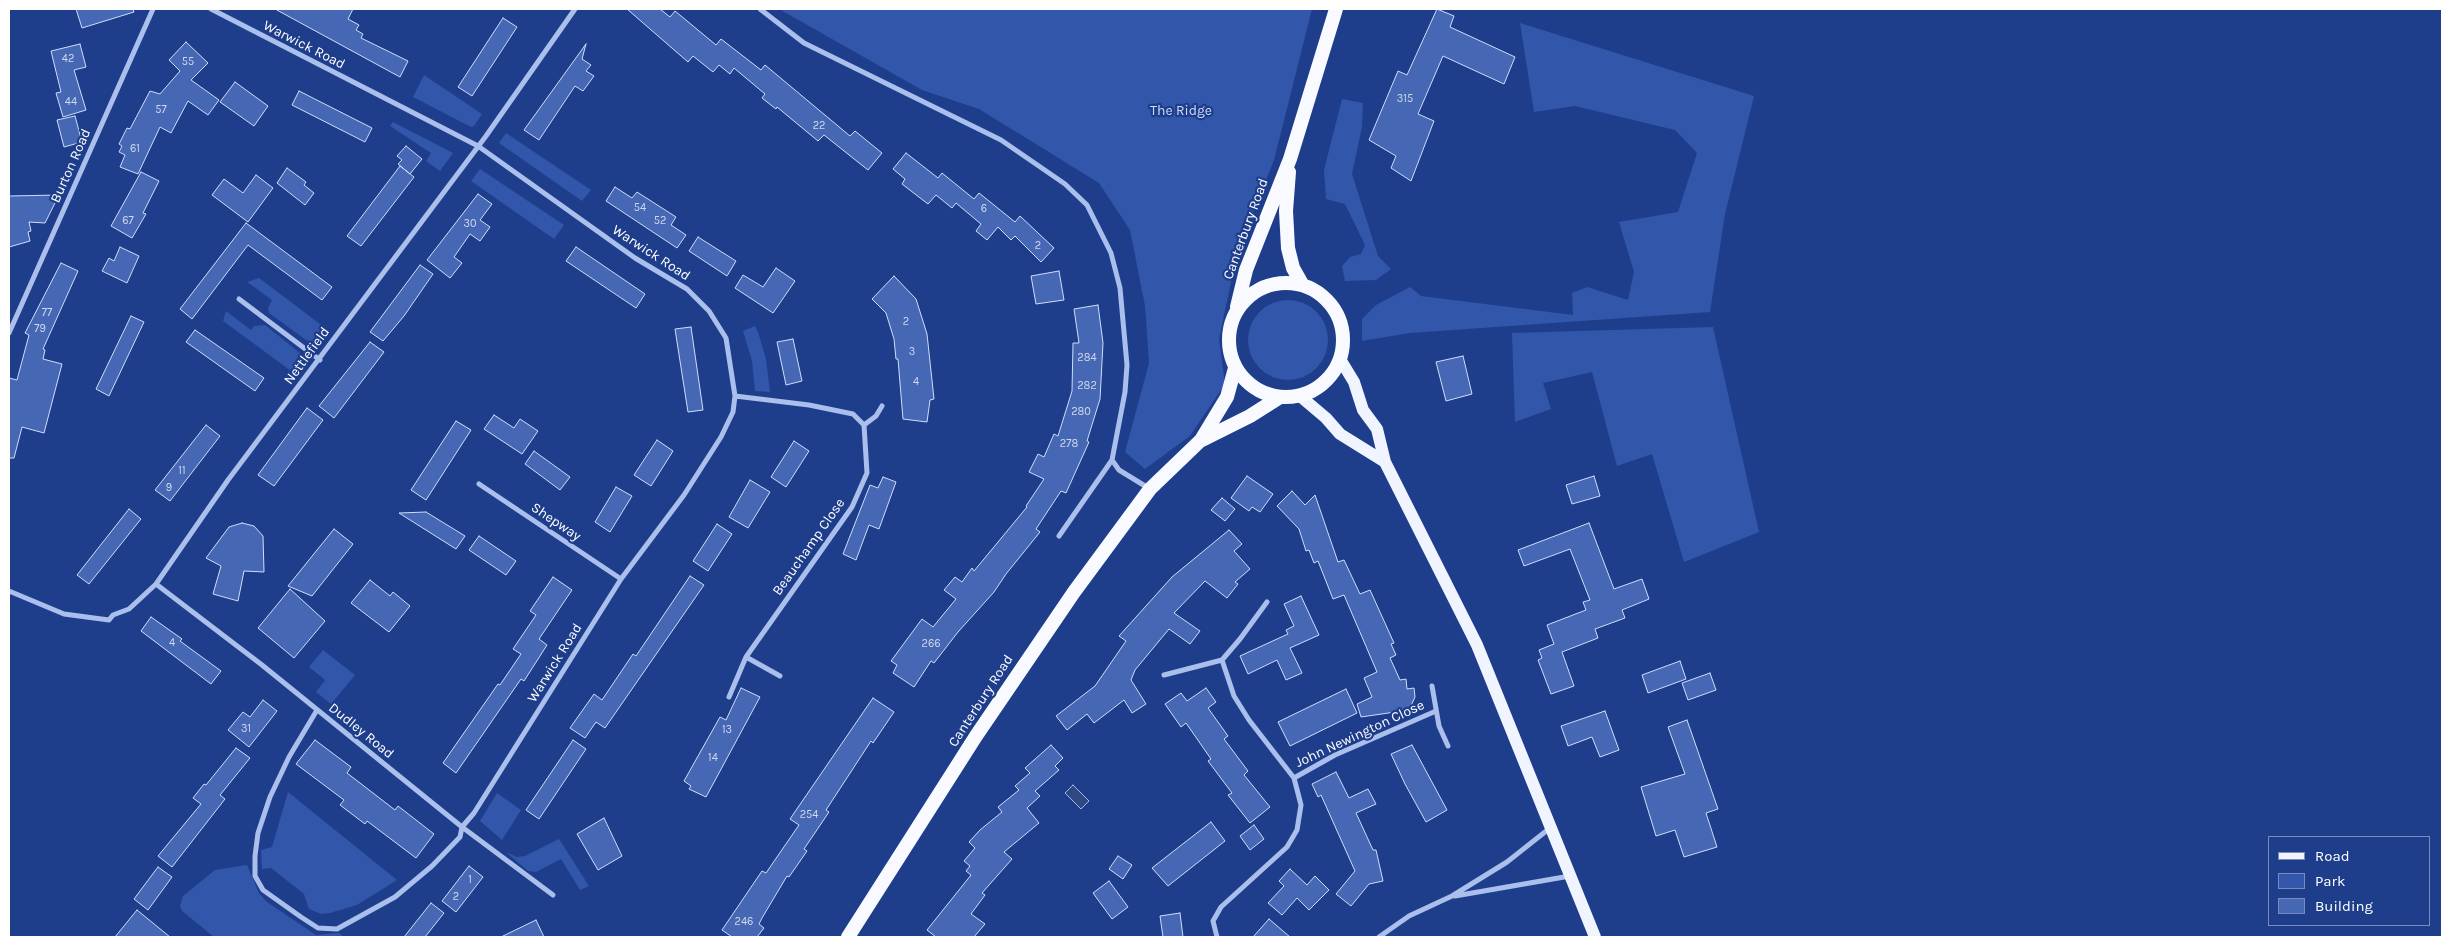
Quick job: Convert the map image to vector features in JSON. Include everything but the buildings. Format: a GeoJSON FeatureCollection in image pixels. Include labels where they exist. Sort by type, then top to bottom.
{"type":"FeatureCollection","features":[{"type":"Feature","properties":{"kind":"highway","name":"Canterbury Road"},"geometry":{"type":"LineString","coordinates":[[1236,311],[1246,270],[1290,159],[1336,9]]}},
{"type":"Feature","properties":{"kind":"highway","name":"Canterbury Road"},"geometry":{"type":"LineString","coordinates":[[1290,159],[1286,211],[1288,248],[1293,268],[1302,284]]}},
{"type":"Feature","properties":{"kind":"highway"},"geometry":{"type":"LineString","coordinates":[[1283,282],[1302,284],[1316,291],[1328,301],[1337,313],[1343,336],[1340,359],[1331,375],[1317,388],[1300,396],[1280,398],[1262,393],[1247,383],[1235,368],[1228,350],[1229,330],[1236,311],[1248,296],[1264,286],[1283,282]]}},
{"type":"Feature","properties":{"kind":"highway","name":"Canterbury Road"},"geometry":{"type":"LineString","coordinates":[[848,937],[1043,636],[1150,489],[1201,440],[1227,398],[1235,368]]}},
{"type":"Feature","properties":{"kind":"highway","name":"Canterbury Road"},"geometry":{"type":"LineString","coordinates":[[1201,440],[1250,416],[1280,398]]}},
{"type":"Feature","properties":{"kind":"main road"},"geometry":{"type":"LineString","coordinates":[[1340,359],[1354,382],[1363,410],[1377,429],[1385,462],[1477,645],[1595,937]]}},
{"type":"Feature","properties":{"kind":"main road"},"geometry":{"type":"LineString","coordinates":[[1300,396],[1326,418],[1340,434],[1385,462]]}},
{"type":"Feature","properties":{"kind":"street","name":"Burton Road"},"geometry":{"type":"LineString","coordinates":[[9,333],[153,9]]}},
{"type":"Feature","properties":{"kind":"street","name":"Warwick Road"},"geometry":{"type":"LineString","coordinates":[[211,9],[478,146],[636,258],[687,289],[709,311],[726,338],[735,396],[733,412],[721,437],[684,495],[621,579],[474,813],[462,827],[460,836],[432,866],[395,897],[337,929],[318,928],[263,890],[255,876],[258,833],[270,797],[289,758],[317,710]]}},
{"type":"Feature","properties":{"kind":"street","name":"Nettlefield"},"geometry":{"type":"LineString","coordinates":[[9,591],[64,614],[109,620],[112,615],[129,609],[156,584],[228,480],[320,360],[478,146],[574,9]]}},
{"type":"Feature","properties":{"kind":"street"},"geometry":{"type":"LineString","coordinates":[[760,9],[804,43],[1001,140],[1065,184],[1087,205],[1101,230],[1120,288],[1127,365],[1125,392],[1112,460],[1059,536]]}},
{"type":"Feature","properties":{"kind":"street"},"geometry":{"type":"LineString","coordinates":[[239,299],[320,360]]}},
{"type":"Feature","properties":{"kind":"street"},"geometry":{"type":"LineString","coordinates":[[735,396],[809,405],[853,414],[864,425],[876,416],[882,406]]}},
{"type":"Feature","properties":{"kind":"street","name":"Beauchamp Close"},"geometry":{"type":"LineString","coordinates":[[729,697],[746,657],[852,507],[867,473],[864,425]]}},
{"type":"Feature","properties":{"kind":"street"},"geometry":{"type":"LineString","coordinates":[[1112,460],[1119,470],[1150,489]]}},
{"type":"Feature","properties":{"kind":"street","name":"Shepway"},"geometry":{"type":"LineString","coordinates":[[479,484],[621,579]]}},
{"type":"Feature","properties":{"kind":"street","name":"Dudley Road"},"geometry":{"type":"LineString","coordinates":[[156,584],[462,827],[553,895]]}},
{"type":"Feature","properties":{"kind":"street"},"geometry":{"type":"LineString","coordinates":[[1164,675],[1222,660],[1267,602]]}},
{"type":"Feature","properties":{"kind":"street"},"geometry":{"type":"LineString","coordinates":[[746,657],[780,676]]}},
{"type":"Feature","properties":{"kind":"street","name":"John Newington Close"},"geometry":{"type":"LineString","coordinates":[[1217,937],[1213,921],[1220,907],[1287,847],[1297,830],[1301,805],[1294,778],[1234,696],[1222,660]]}},
{"type":"Feature","properties":{"kind":"street","name":"John Newington Close"},"geometry":{"type":"LineString","coordinates":[[1432,686],[1439,726],[1448,746]]}},
{"type":"Feature","properties":{"kind":"street","name":"John Newington Close"},"geometry":{"type":"LineString","coordinates":[[1294,778],[1335,755],[1436,711]]}},
{"type":"Feature","properties":{"kind":"street"},"geometry":{"type":"LineString","coordinates":[[1379,937],[1409,916],[1452,896],[1508,862],[1550,828]]}},
{"type":"Feature","properties":{"kind":"street"},"geometry":{"type":"LineString","coordinates":[[1452,896],[1570,876]]}},
{"type":"Feature","properties":{"kind":"street"},"geometry":{"type":"LineString","coordinates":[[1385,932],[1389,937]]}},
{"type":"Feature","properties":{"kind":"green space","name":"The Ridge"},"geometry":{"type":"Polygon","coordinates":[[[779,9],[1312,9],[1274,160],[1237,254],[1219,339],[1225,384],[1190,436],[1145,469],[1125,452],[1149,363],[1145,306],[1130,230],[1099,183],[979,109],[922,90],[779,9]]]}},
{"type":"Feature","properties":{"kind":"green space"},"geometry":{"type":"Polygon","coordinates":[[[1520,23],[1754,96],[1725,214],[1710,312],[1410,333],[1362,341],[1362,319],[1376,305],[1410,287],[1421,296],[1573,315],[1572,293],[1587,287],[1628,300],[1634,272],[1619,222],[1678,212],[1697,153],[1675,130],[1575,106],[1534,112],[1520,23]]]}},
{"type":"Feature","properties":{"kind":"green space"},"geometry":{"type":"Polygon","coordinates":[[[424,75],[482,114],[474,126],[471,127],[413,97],[424,75]]]}},
{"type":"Feature","properties":{"kind":"green space"},"geometry":{"type":"Polygon","coordinates":[[[1342,99],[1363,103],[1362,127],[1352,174],[1378,256],[1391,269],[1376,280],[1345,281],[1342,266],[1350,257],[1361,254],[1365,245],[1345,204],[1326,199],[1324,170],[1342,99]]]}},
{"type":"Feature","properties":{"kind":"green space"},"geometry":{"type":"Polygon","coordinates":[[[393,122],[453,153],[440,171],[426,161],[431,153],[390,126],[393,122]]]}},
{"type":"Feature","properties":{"kind":"green space"},"geometry":{"type":"Polygon","coordinates":[[[506,133],[591,190],[582,201],[499,143],[506,133]]]}},
{"type":"Feature","properties":{"kind":"green space"},"geometry":{"type":"Polygon","coordinates":[[[480,169],[564,225],[554,239],[471,181],[480,169]]]}},
{"type":"Feature","properties":{"kind":"green space"},"geometry":{"type":"Polygon","coordinates":[[[259,278],[324,327],[313,342],[306,340],[269,313],[268,308],[272,300],[247,282],[259,278]]]}},
{"type":"Feature","properties":{"kind":"green space"},"geometry":{"type":"Polygon","coordinates":[[[1288,300],[1303,303],[1316,312],[1325,325],[1328,340],[1325,355],[1316,368],[1303,377],[1288,380],[1273,377],[1260,368],[1251,355],[1248,340],[1251,325],[1260,312],[1273,303],[1288,300]]]}},
{"type":"Feature","properties":{"kind":"green space"},"geometry":{"type":"Polygon","coordinates":[[[226,311],[251,330],[254,326],[265,325],[300,353],[303,358],[291,371],[223,321],[226,311]]]}},
{"type":"Feature","properties":{"kind":"green space"},"geometry":{"type":"Polygon","coordinates":[[[755,326],[766,359],[770,392],[755,391],[752,361],[743,331],[755,326]]]}},
{"type":"Feature","properties":{"kind":"green space"},"geometry":{"type":"Polygon","coordinates":[[[1713,327],[1759,532],[1684,562],[1652,454],[1617,466],[1592,372],[1543,383],[1551,409],[1515,422],[1512,333],[1713,327]]]}},
{"type":"Feature","properties":{"kind":"green space"},"geometry":{"type":"Polygon","coordinates":[[[323,650],[355,675],[331,704],[316,692],[325,680],[309,667],[323,650]]]}},
{"type":"Feature","properties":{"kind":"green space"},"geometry":{"type":"Polygon","coordinates":[[[288,792],[397,880],[357,905],[321,914],[309,909],[304,894],[271,868],[262,869],[261,850],[272,847],[288,792]]]}},
{"type":"Feature","properties":{"kind":"green space"},"geometry":{"type":"Polygon","coordinates":[[[497,793],[521,810],[502,840],[480,821],[497,793]]]}},
{"type":"Feature","properties":{"kind":"green space"},"geometry":{"type":"Polygon","coordinates":[[[559,839],[589,886],[580,890],[561,859],[536,872],[528,871],[506,852],[517,857],[525,856],[559,839]]]}},
{"type":"Feature","properties":{"kind":"green space"},"geometry":{"type":"Polygon","coordinates":[[[247,865],[259,893],[267,902],[316,935],[339,933],[344,937],[214,937],[182,911],[180,906],[183,896],[215,870],[247,865]]]}},
{"type":"Feature","properties":{"kind":"shaded area"},"geometry":{"type":"Polygon","coordinates":[[[1073,785],[1089,801],[1081,809],[1065,793],[1073,785]]]}}]}
